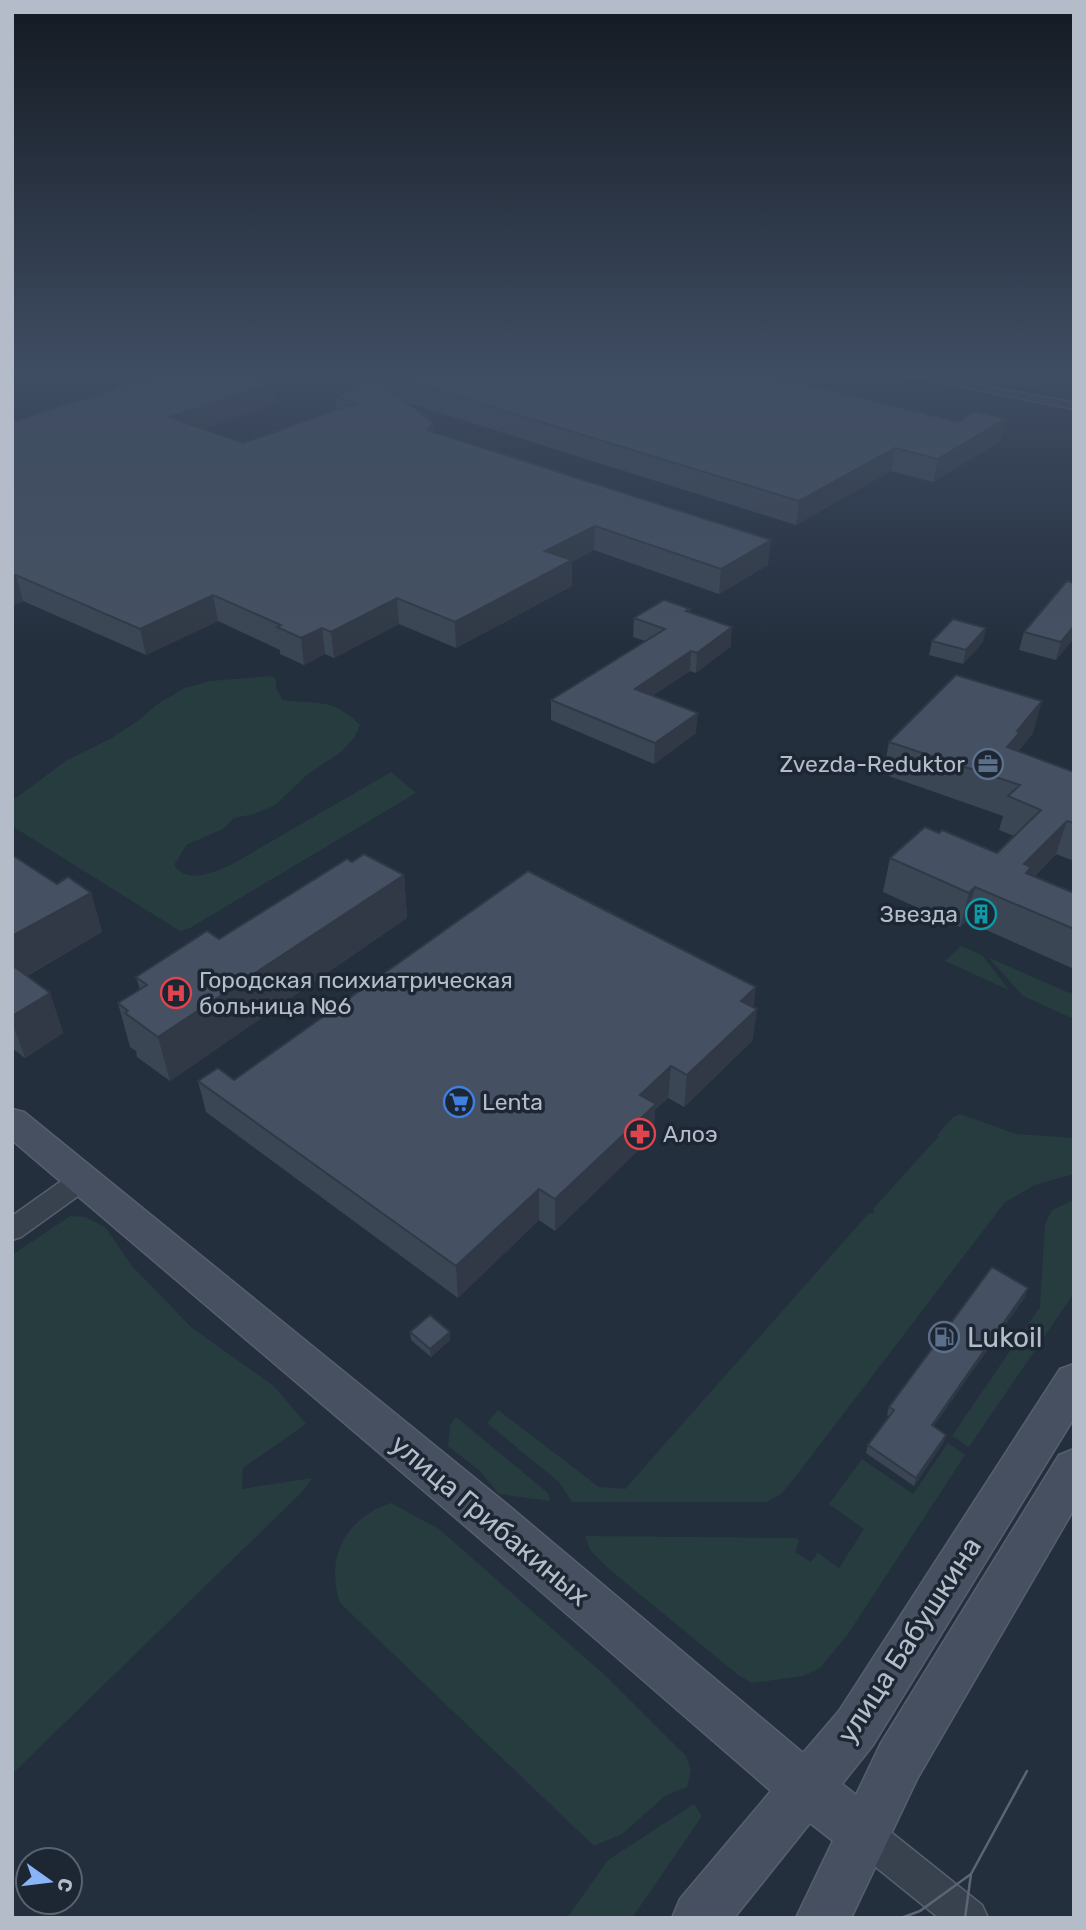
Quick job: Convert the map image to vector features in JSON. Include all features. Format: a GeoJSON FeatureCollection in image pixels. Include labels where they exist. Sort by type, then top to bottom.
{"type":"FeatureCollection","features":[{"type":"Feature","properties":{"kind":"street","name":"улица Грибакиных"},"geometry":{"type":"LineString","coordinates":[[12,1121],[493,1521],[734,1728],[968,1918]]}},
{"type":"Feature","properties":{"kind":"street"},"geometry":{"type":"LineString","coordinates":[[12,1230],[83,1179]]}},
{"type":"Feature","properties":{"kind":"street","name":"улица Бабушкина"},"geometry":{"type":"LineString","coordinates":[[699,1918],[856,1728],[1074,1381]]}},
{"type":"Feature","properties":{"kind":"street","name":"улица Бабушкина"},"geometry":{"type":"LineString","coordinates":[[823,1918],[899,1761],[1074,1469]]}},
{"type":"Feature","properties":{"kind":"green space"},"geometry":{"type":"Polygon","coordinates":[[[272,676],[276,679],[276,687],[282,700],[333,706],[350,716],[360,725],[354,738],[341,752],[308,774],[275,805],[254,814],[234,818],[223,829],[186,845],[174,865],[180,871],[195,876],[229,866],[391,772],[416,793],[190,928],[180,931],[12,826],[12,801],[67,760],[110,739],[156,705],[185,688],[210,681],[272,676]]]}},
{"type":"Feature","properties":{"kind":"green space"},"geometry":{"type":"Polygon","coordinates":[[[961,946],[982,955],[1009,990],[945,961],[961,946]]]}},
{"type":"Feature","properties":{"kind":"green space"},"geometry":{"type":"Polygon","coordinates":[[[989,958],[1074,995],[1074,1019],[1023,996],[989,958]]]}},
{"type":"Feature","properties":{"kind":"green space"},"geometry":{"type":"Polygon","coordinates":[[[960,1114],[1016,1134],[1074,1138],[1074,1174],[1035,1185],[1005,1202],[781,1494],[766,1502],[572,1502],[559,1482],[487,1423],[498,1410],[599,1487],[625,1489],[869,1213],[875,1211],[873,1209],[953,1117],[960,1114]]]}},
{"type":"Feature","properties":{"kind":"green space"},"geometry":{"type":"Polygon","coordinates":[[[1074,1200],[1074,1293],[969,1447],[952,1436],[1040,1307],[1045,1224],[1052,1210],[1074,1200]]]}},
{"type":"Feature","properties":{"kind":"green space"},"geometry":{"type":"Polygon","coordinates":[[[70,1216],[85,1217],[105,1227],[132,1266],[192,1328],[274,1386],[306,1424],[243,1468],[242,1489],[312,1478],[303,1491],[12,1774],[12,1255],[70,1216]]]}},
{"type":"Feature","properties":{"kind":"green space"},"geometry":{"type":"Polygon","coordinates":[[[456,1417],[548,1493],[550,1501],[499,1494],[479,1470],[448,1446],[450,1425],[456,1417]]]}},
{"type":"Feature","properties":{"kind":"green space"},"geometry":{"type":"Polygon","coordinates":[[[948,1443],[965,1455],[848,1634],[820,1668],[803,1676],[752,1683],[737,1674],[609,1569],[590,1550],[585,1536],[795,1538],[799,1540],[795,1552],[811,1562],[818,1553],[839,1568],[864,1529],[829,1504],[862,1459],[913,1494],[948,1443]]]}},
{"type":"Feature","properties":{"kind":"green space"},"geometry":{"type":"Polygon","coordinates":[[[391,1503],[439,1529],[608,1678],[686,1756],[691,1770],[687,1787],[665,1796],[622,1834],[594,1846],[340,1603],[335,1571],[343,1542],[351,1529],[362,1519],[391,1503]]]}},
{"type":"Feature","properties":{"kind":"green space"},"geometry":{"type":"Polygon","coordinates":[[[694,1804],[702,1816],[632,1918],[567,1918],[608,1860],[694,1804]]]}},
{"type":"Feature","properties":{"kind":"building"},"geometry":{"type":"Polygon","coordinates":[[[12,462],[527,462],[771,540],[721,569],[595,526],[545,551],[572,560],[455,622],[397,598],[331,632],[322,628],[301,638],[277,627],[281,625],[213,595],[140,629],[16,575],[12,577],[12,462]]]}},
{"type":"Feature","properties":{"kind":"building"},"geometry":{"type":"Polygon","coordinates":[[[672,462],[870,462],[799,501],[672,462]]]}},
{"type":"Feature","properties":{"kind":"building"},"geometry":{"type":"Polygon","coordinates":[[[1067,581],[1074,583],[1074,626],[1061,642],[1024,632],[1067,581]]]}},
{"type":"Feature","properties":{"kind":"building"},"geometry":{"type":"Polygon","coordinates":[[[664,600],[690,609],[686,611],[732,627],[697,653],[691,651],[635,689],[698,713],[655,743],[551,700],[665,629],[634,618],[664,600]]]}},
{"type":"Feature","properties":{"kind":"building"},"geometry":{"type":"Polygon","coordinates":[[[953,619],[986,628],[966,650],[932,641],[953,619]]]}},
{"type":"Feature","properties":{"kind":"building"},"geometry":{"type":"Polygon","coordinates":[[[956,675],[1042,701],[1007,747],[1074,772],[1074,823],[1067,821],[1024,864],[1031,867],[1026,873],[1074,893],[1074,929],[975,887],[969,893],[890,858],[925,827],[939,833],[942,830],[997,853],[1041,810],[1008,796],[1020,785],[889,742],[956,675]]]}},
{"type":"Feature","properties":{"kind":"building"},"geometry":{"type":"Polygon","coordinates":[[[364,854],[404,875],[158,1037],[125,1013],[128,1011],[118,1003],[147,985],[136,977],[207,931],[219,939],[347,859],[352,862],[364,854]]]}},
{"type":"Feature","properties":{"kind":"building"},"geometry":{"type":"Polygon","coordinates":[[[12,855],[57,884],[68,877],[91,893],[12,936],[12,855]]]}},
{"type":"Feature","properties":{"kind":"building","name":"Lenta"},"geometry":{"type":"Polygon","coordinates":[[[528,871],[756,987],[741,1001],[757,1009],[687,1075],[671,1066],[640,1095],[656,1104],[555,1199],[539,1189],[456,1266],[198,1081],[218,1068],[234,1080],[528,871]]]}},
{"type":"Feature","properties":{"kind":"building"},"geometry":{"type":"Polygon","coordinates":[[[12,965],[50,993],[12,1016],[12,965]]]}},
{"type":"Feature","properties":{"kind":"building"},"geometry":{"type":"Polygon","coordinates":[[[992,1267],[1028,1288],[932,1425],[946,1435],[916,1478],[868,1445],[894,1410],[889,1407],[992,1267]]]}},
{"type":"Feature","properties":{"kind":"building"},"geometry":{"type":"Polygon","coordinates":[[[430,1315],[450,1332],[430,1349],[410,1332],[430,1315]]]}},
{"type":"Feature","properties":{"kind":"tram line"},"geometry":{"type":"LineString","coordinates":[[971,1874],[1027,1771]]}},
{"type":"Feature","properties":{"kind":"tram line"},"geometry":{"type":"LineString","coordinates":[[901,1918],[920,1911],[971,1874]]}},
{"type":"Feature","properties":{"kind":"tram line"},"geometry":{"type":"LineString","coordinates":[[965,1918],[971,1874]]}},
{"type":"Feature","properties":{"kind":"place","name":"Zvezda-Reduktor"},"geometry":{"type":"Point","coordinates":[988,764]}},
{"type":"Feature","properties":{"kind":"place","name":"Звезда"},"geometry":{"type":"Point","coordinates":[981,914]}},
{"type":"Feature","properties":{"kind":"place","name":"Городская психиатрическая больница №6"},"geometry":{"type":"Point","coordinates":[176,993]}},
{"type":"Feature","properties":{"kind":"place","name":"Lenta"},"geometry":{"type":"Point","coordinates":[459,1102]}},
{"type":"Feature","properties":{"kind":"place","name":"Алоэ"},"geometry":{"type":"Point","coordinates":[640,1134]}},
{"type":"Feature","properties":{"kind":"place","name":"Lukoil"},"geometry":{"type":"Point","coordinates":[944,1337]}}]}
